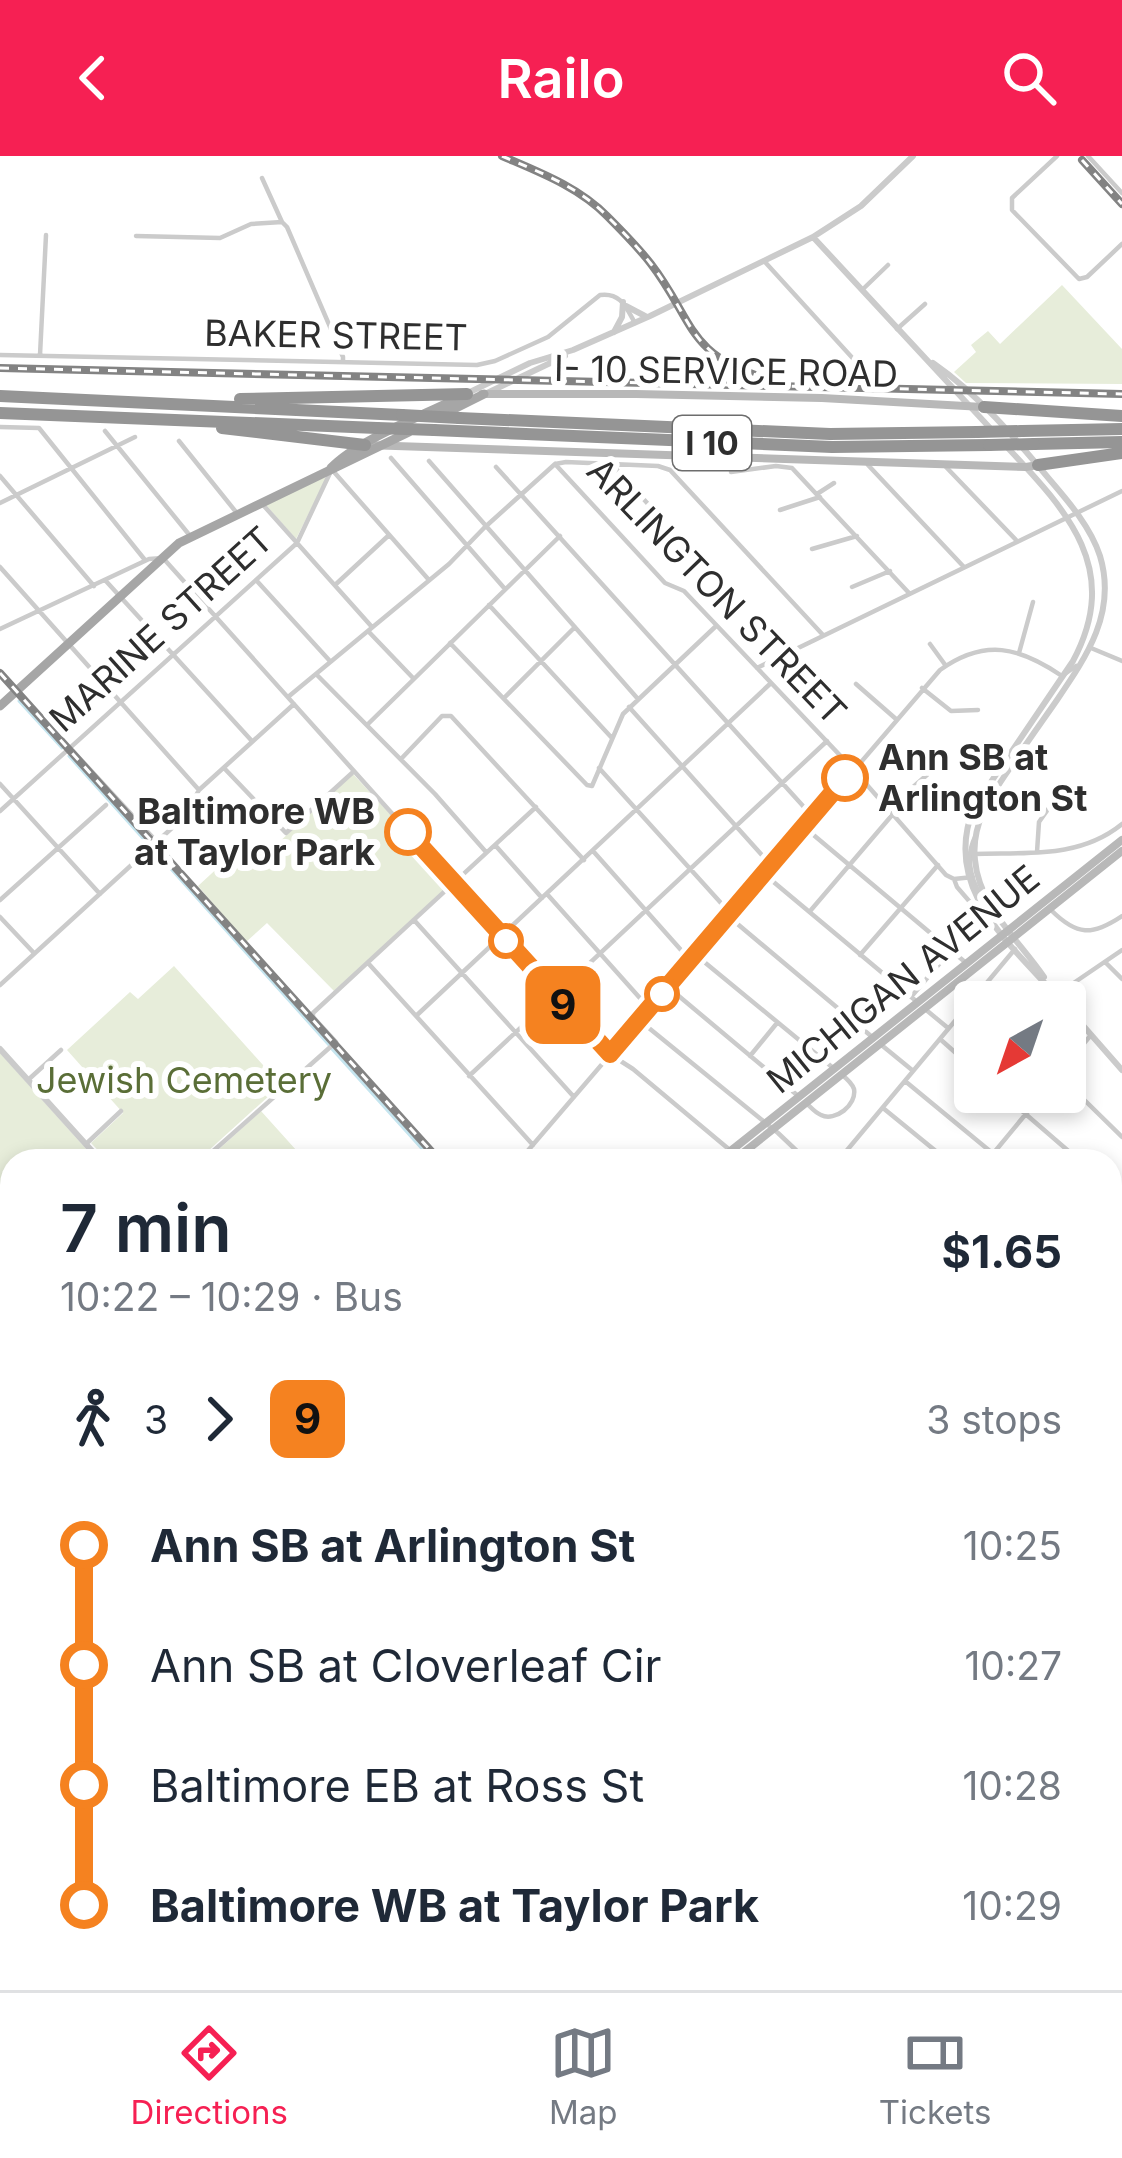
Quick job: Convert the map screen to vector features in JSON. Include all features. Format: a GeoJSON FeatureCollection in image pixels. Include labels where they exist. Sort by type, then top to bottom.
{"type":"FeatureCollection","features":[{"type":"Feature","properties":{"kind":"highway"},"geometry":{"type":"LineString","coordinates":[[150,410],[171,398],[467,394]]}},
{"type":"Feature","properties":{"kind":"highway","name":"I 10"},"geometry":{"type":"LineString","coordinates":[[0,396],[376,428],[832,447],[1122,442]]}},
{"type":"Feature","properties":{"kind":"highway"},"geometry":{"type":"LineString","coordinates":[[984,407],[1122,416]]}},
{"type":"Feature","properties":{"kind":"highway"},"geometry":{"type":"LineString","coordinates":[[150,410],[183,425],[365,445]]}},
{"type":"Feature","properties":{"kind":"highway","name":"I 10"},"geometry":{"type":"LineString","coordinates":[[0,413],[150,410],[402,415],[830,434],[1122,428]]}},
{"type":"Feature","properties":{"kind":"highway"},"geometry":{"type":"LineString","coordinates":[[1032,466],[1122,453]]}},
{"type":"Feature","properties":{"kind":"main road"},"geometry":{"type":"LineString","coordinates":[[512,380],[516,395]]}},
{"type":"Feature","properties":{"kind":"main road"},"geometry":{"type":"LineString","coordinates":[[0,706],[179,543],[467,394]]}},
{"type":"Feature","properties":{"kind":"main road","name":"I- 10 SERVICE ROAD"},"geometry":{"type":"LineString","coordinates":[[467,394],[882,400],[984,407]]}},
{"type":"Feature","properties":{"kind":"main road"},"geometry":{"type":"LineString","coordinates":[[331,468],[484,394]]}},
{"type":"Feature","properties":{"kind":"main road"},"geometry":{"type":"LineString","coordinates":[[365,445],[1032,466]]}},
{"type":"Feature","properties":{"kind":"main road","name":"MICHIGAN AVENUE"},"geometry":{"type":"LineString","coordinates":[[745,1149],[917,1002],[1010,938],[1122,840]]}},
{"type":"Feature","properties":{"kind":"main road","name":"MICHIGAN AVENUE"},"geometry":{"type":"LineString","coordinates":[[1046,905],[1122,851]]}},
{"type":"Feature","properties":{"kind":"street"},"geometry":{"type":"LineString","coordinates":[[484,394],[813,237],[861,206],[913,156]]}},
{"type":"Feature","properties":{"kind":"street"},"geometry":{"type":"LineString","coordinates":[[1057,156],[1012,198],[1015,213],[1079,279],[1122,244]]}},
{"type":"Feature","properties":{"kind":"street"},"geometry":{"type":"LineString","coordinates":[[1088,156],[1122,193]]}},
{"type":"Feature","properties":{"kind":"street"},"geometry":{"type":"LineString","coordinates":[[262,178],[296,246],[343,362]]}},
{"type":"Feature","properties":{"kind":"street"},"geometry":{"type":"LineString","coordinates":[[136,236],[220,238],[251,224],[282,222]]}},
{"type":"Feature","properties":{"kind":"street"},"geometry":{"type":"LineString","coordinates":[[40,356],[46,236]]}},
{"type":"Feature","properties":{"kind":"street"},"geometry":{"type":"LineString","coordinates":[[813,237],[1032,466]]}},
{"type":"Feature","properties":{"kind":"street"},"geometry":{"type":"LineString","coordinates":[[765,262],[868,375]]}},
{"type":"Feature","properties":{"kind":"street"},"geometry":{"type":"LineString","coordinates":[[862,290],[888,266]]}},
{"type":"Feature","properties":{"kind":"street","name":"BAKER STREET"},"geometry":{"type":"LineString","coordinates":[[0,355],[485,364],[548,337],[600,295],[613,295],[624,304]]}},
{"type":"Feature","properties":{"kind":"street"},"geometry":{"type":"LineString","coordinates":[[624,304],[649,317]]}},
{"type":"Feature","properties":{"kind":"street"},"geometry":{"type":"LineString","coordinates":[[624,304],[634,323]]}},
{"type":"Feature","properties":{"kind":"street"},"geometry":{"type":"LineString","coordinates":[[614,333],[624,304]]}},
{"type":"Feature","properties":{"kind":"street"},"geometry":{"type":"LineString","coordinates":[[898,329],[925,304]]}},
{"type":"Feature","properties":{"kind":"street"},"geometry":{"type":"LineString","coordinates":[[467,394],[530,363],[573,350]]}},
{"type":"Feature","properties":{"kind":"street"},"geometry":{"type":"LineString","coordinates":[[925,358],[984,407],[1072,514],[1100,556],[1105,587],[1104,612],[1091,648],[980,817],[970,851],[970,878],[992,908]]}},
{"type":"Feature","properties":{"kind":"street"},"geometry":{"type":"LineString","coordinates":[[0,427],[39,428],[145,560]]}},
{"type":"Feature","properties":{"kind":"street"},"geometry":{"type":"LineString","coordinates":[[105,431],[190,538]]}},
{"type":"Feature","properties":{"kind":"street"},"geometry":{"type":"LineString","coordinates":[[0,503],[135,437]]}},
{"type":"Feature","properties":{"kind":"street"},"geometry":{"type":"LineString","coordinates":[[178,441],[238,514]]}},
{"type":"Feature","properties":{"kind":"street"},"geometry":{"type":"LineString","coordinates":[[391,458],[505,589]]}},
{"type":"Feature","properties":{"kind":"street"},"geometry":{"type":"LineString","coordinates":[[429,461],[638,699]]}},
{"type":"Feature","properties":{"kind":"street"},"geometry":{"type":"LineString","coordinates":[[864,461],[964,567]]}},
{"type":"Feature","properties":{"kind":"street"},"geometry":{"type":"LineString","coordinates":[[942,463],[1017,541]]}},
{"type":"Feature","properties":{"kind":"street"},"geometry":{"type":"LineString","coordinates":[[287,697],[429,580],[555,464],[670,470],[823,634]]}},
{"type":"Feature","properties":{"kind":"street","name":"ARLINGTON STREET"},"geometry":{"type":"LineString","coordinates":[[555,464],[665,584],[684,591],[772,683],[954,879],[981,916]]}},
{"type":"Feature","properties":{"kind":"street"},"geometry":{"type":"LineString","coordinates":[[616,464],[700,562]]}},
{"type":"Feature","properties":{"kind":"street"},"geometry":{"type":"LineString","coordinates":[[731,472],[776,466],[796,471],[909,593]]}},
{"type":"Feature","properties":{"kind":"street"},"geometry":{"type":"LineString","coordinates":[[496,467],[813,817]]}},
{"type":"Feature","properties":{"kind":"street"},"geometry":{"type":"LineString","coordinates":[[331,468],[429,580]]}},
{"type":"Feature","properties":{"kind":"street","name":"MARINE STREET"},"geometry":{"type":"LineString","coordinates":[[0,812],[297,543],[331,468]]}},
{"type":"Feature","properties":{"kind":"street"},"geometry":{"type":"LineString","coordinates":[[0,476],[94,586]]}},
{"type":"Feature","properties":{"kind":"street"},"geometry":{"type":"LineString","coordinates":[[779,510],[816,501],[834,483]]}},
{"type":"Feature","properties":{"kind":"street"},"geometry":{"type":"LineString","coordinates":[[757,668],[1122,491]]}},
{"type":"Feature","properties":{"kind":"street"},"geometry":{"type":"LineString","coordinates":[[262,503],[414,679]]}},
{"type":"Feature","properties":{"kind":"street"},"geometry":{"type":"LineString","coordinates":[[1010,938],[976,899],[966,843],[969,819],[1083,645],[1094,613],[1091,566],[1072,514]]}},
{"type":"Feature","properties":{"kind":"street"},"geometry":{"type":"LineString","coordinates":[[335,585],[389,536]]}},
{"type":"Feature","properties":{"kind":"street"},"geometry":{"type":"LineString","coordinates":[[367,725],[560,536]]}},
{"type":"Feature","properties":{"kind":"street"},"geometry":{"type":"LineString","coordinates":[[812,550],[856,536]]}},
{"type":"Feature","properties":{"kind":"street"},"geometry":{"type":"LineString","coordinates":[[0,629],[145,560],[163,558],[610,1054],[727,1149]]}},
{"type":"Feature","properties":{"kind":"street"},"geometry":{"type":"LineString","coordinates":[[0,568],[199,790]]}},
{"type":"Feature","properties":{"kind":"street"},"geometry":{"type":"LineString","coordinates":[[852,587],[890,571]]}},
{"type":"Feature","properties":{"kind":"street"},"geometry":{"type":"LineString","coordinates":[[105,580],[252,742]]}},
{"type":"Feature","properties":{"kind":"street"},"geometry":{"type":"LineString","coordinates":[[256,580],[330,662]]}},
{"type":"Feature","properties":{"kind":"street"},"geometry":{"type":"LineString","coordinates":[[1019,653],[1033,602]]}},
{"type":"Feature","properties":{"kind":"street"},"geometry":{"type":"LineString","coordinates":[[489,605],[612,738]]}},
{"type":"Feature","properties":{"kind":"street"},"geometry":{"type":"LineString","coordinates":[[450,643],[592,786],[623,714],[717,626]]}},
{"type":"Feature","properties":{"kind":"street"},"geometry":{"type":"LineString","coordinates":[[504,698],[575,627]]}},
{"type":"Feature","properties":{"kind":"street"},"geometry":{"type":"LineString","coordinates":[[930,644],[946,666]]}},
{"type":"Feature","properties":{"kind":"street"},"geometry":{"type":"LineString","coordinates":[[1091,648],[1122,661]]}},
{"type":"Feature","properties":{"kind":"street"},"geometry":{"type":"LineString","coordinates":[[529,1149],[896,718],[946,666],[973,652],[997,649],[1040,661],[1062,676]]}},
{"type":"Feature","properties":{"kind":"street"},"geometry":{"type":"LineString","coordinates":[[1062,676],[1083,662]]}},
{"type":"Feature","properties":{"kind":"street"},"geometry":{"type":"LineString","coordinates":[[316,674],[487,852]]}},
{"type":"Feature","properties":{"kind":"street"},"geometry":{"type":"LineString","coordinates":[[416,1016],[772,683]]}},
{"type":"Feature","properties":{"kind":"street"},"geometry":{"type":"LineString","coordinates":[[856,685],[896,718]]}},
{"type":"Feature","properties":{"kind":"street"},"geometry":{"type":"LineString","coordinates":[[922,688],[951,711],[978,710]]}},
{"type":"Feature","properties":{"kind":"street"},"geometry":{"type":"LineString","coordinates":[[0,985],[187,814],[199,790],[294,704]]}},
{"type":"Feature","properties":{"kind":"street"},"geometry":{"type":"LineString","coordinates":[[629,707],[771,866]]}},
{"type":"Feature","properties":{"kind":"street"},"geometry":{"type":"LineString","coordinates":[[401,759],[445,715],[451,716],[584,860]]}},
{"type":"Feature","properties":{"kind":"street"},"geometry":{"type":"LineString","coordinates":[[469,1076],[826,741]]}},
{"type":"Feature","properties":{"kind":"street"},"geometry":{"type":"LineString","coordinates":[[70,748],[157,842]]}},
{"type":"Feature","properties":{"kind":"street"},"geometry":{"type":"LineString","coordinates":[[224,768],[286,833],[354,772]]}},
{"type":"Feature","properties":{"kind":"street"},"geometry":{"type":"LineString","coordinates":[[599,768],[729,915],[913,1071]]}},
{"type":"Feature","properties":{"kind":"street"},"geometry":{"type":"LineString","coordinates":[[810,912],[928,774]]}},
{"type":"Feature","properties":{"kind":"street"},"geometry":{"type":"LineString","coordinates":[[0,784],[100,894]]}},
{"type":"Feature","properties":{"kind":"street"},"geometry":{"type":"LineString","coordinates":[[1037,852],[1039,822],[1064,788]]}},
{"type":"Feature","properties":{"kind":"street"},"geometry":{"type":"LineString","coordinates":[[0,900],[106,805]]}},
{"type":"Feature","properties":{"kind":"street"},"geometry":{"type":"LineString","coordinates":[[216,1149],[336,1042],[313,1013],[536,807]]}},
{"type":"Feature","properties":{"kind":"street"},"geometry":{"type":"LineString","coordinates":[[974,854],[1078,849],[1122,824]]}},
{"type":"Feature","properties":{"kind":"street"},"geometry":{"type":"LineString","coordinates":[[804,826],[988,981],[1010,938]]}},
{"type":"Feature","properties":{"kind":"street"},"geometry":{"type":"LineString","coordinates":[[975,836],[981,889],[1010,938],[1045,981]]}},
{"type":"Feature","properties":{"kind":"street"},"geometry":{"type":"LineString","coordinates":[[495,844],[649,1008]]}},
{"type":"Feature","properties":{"kind":"street"},"geometry":{"type":"LineString","coordinates":[[593,851],[693,957],[838,1071],[852,1084],[854,1096],[837,1114],[821,1116],[668,987]]}},
{"type":"Feature","properties":{"kind":"street"},"geometry":{"type":"LineString","coordinates":[[860,955],[938,865]]}},
{"type":"Feature","properties":{"kind":"street"},"geometry":{"type":"LineString","coordinates":[[764,874],[949,1029]]}},
{"type":"Feature","properties":{"kind":"street"},"geometry":{"type":"LineString","coordinates":[[954,879],[970,878]]}},
{"type":"Feature","properties":{"kind":"street"},"geometry":{"type":"LineString","coordinates":[[1046,905],[1067,926],[1081,931],[1122,916]]}},
{"type":"Feature","properties":{"kind":"street"},"geometry":{"type":"LineString","coordinates":[[0,916],[35,953]]}},
{"type":"Feature","properties":{"kind":"street"},"geometry":{"type":"LineString","coordinates":[[917,1002],[981,916],[993,923]]}},
{"type":"Feature","properties":{"kind":"street"},"geometry":{"type":"LineString","coordinates":[[414,920],[574,1097]]}},
{"type":"Feature","properties":{"kind":"street"},"geometry":{"type":"LineString","coordinates":[[1084,981],[1122,950]]}},
{"type":"Feature","properties":{"kind":"street"},"geometry":{"type":"LineString","coordinates":[[1106,962],[1122,980]]}},
{"type":"Feature","properties":{"kind":"street"},"geometry":{"type":"LineString","coordinates":[[368,963],[535,1142]]}},
{"type":"Feature","properties":{"kind":"street"},"geometry":{"type":"LineString","coordinates":[[639,1020],[795,1149]]}},
{"type":"Feature","properties":{"kind":"street"},"geometry":{"type":"LineString","coordinates":[[750,1056],[778,1022]]}},
{"type":"Feature","properties":{"kind":"street"},"geometry":{"type":"LineString","coordinates":[[848,1149],[954,1023]]}},
{"type":"Feature","properties":{"kind":"street"},"geometry":{"type":"LineString","coordinates":[[1086,1029],[1122,1070]]}},
{"type":"Feature","properties":{"kind":"street"},"geometry":{"type":"LineString","coordinates":[[1086,1041],[1091,1035]]}},
{"type":"Feature","properties":{"kind":"street"},"geometry":{"type":"LineString","coordinates":[[940,1039],[954,1051]]}},
{"type":"Feature","properties":{"kind":"street"},"geometry":{"type":"LineString","coordinates":[[0,1049],[90,1149]]}},
{"type":"Feature","properties":{"kind":"street"},"geometry":{"type":"LineString","coordinates":[[28,1080],[61,1050]]}},
{"type":"Feature","properties":{"kind":"street"},"geometry":{"type":"LineString","coordinates":[[905,1081],[987,1149]]}},
{"type":"Feature","properties":{"kind":"street"},"geometry":{"type":"LineString","coordinates":[[1086,1102],[1122,1137]]}},
{"type":"Feature","properties":{"kind":"street"},"geometry":{"type":"LineString","coordinates":[[883,1108],[933,1149]]}},
{"type":"Feature","properties":{"kind":"street"},"geometry":{"type":"LineString","coordinates":[[86,1144],[122,1111]]}},
{"type":"Feature","properties":{"kind":"street"},"geometry":{"type":"LineString","coordinates":[[997,1149],[1025,1114],[1066,1149]]}},
{"type":"Feature","properties":{"kind":"green space"},"geometry":{"type":"Polygon","coordinates":[[[1062,285],[1122,349],[1122,384],[966,383],[954,372],[976,352],[971,345],[988,331],[1000,344],[1062,285]]]}},
{"type":"Feature","properties":{"kind":"green space"},"geometry":{"type":"Polygon","coordinates":[[[326,479],[296,539],[266,505],[326,479]]]}},
{"type":"Feature","properties":{"kind":"green space"},"geometry":{"type":"Polygon","coordinates":[[[353,774],[454,883],[334,991],[267,923],[246,942],[198,886],[249,839],[265,855],[353,774]]]}},
{"type":"Feature","properties":{"kind":"green space","name":"Jewish Cemetery"},"geometry":{"type":"Polygon","coordinates":[[[174,966],[281,1085],[210,1149],[97,1149],[91,1143],[123,1113],[67,1050],[130,992],[138,999],[174,966]]]}},
{"type":"Feature","properties":{"kind":"green space"},"geometry":{"type":"Polygon","coordinates":[[[0,1053],[86,1149],[0,1149],[0,1053]]]}},
{"type":"Feature","properties":{"kind":"green space"},"geometry":{"type":"Polygon","coordinates":[[[261,1111],[295,1149],[219,1149],[261,1111]]]}},
{"type":"Feature","properties":{"kind":"waterway"},"geometry":{"type":"LineString","coordinates":[[19,701],[62,748]]}},
{"type":"Feature","properties":{"kind":"waterway"},"geometry":{"type":"LineString","coordinates":[[69,756],[148,844]]}},
{"type":"Feature","properties":{"kind":"waterway"},"geometry":{"type":"LineString","coordinates":[[154,850],[329,1045]]}},
{"type":"Feature","properties":{"kind":"waterway"},"geometry":{"type":"LineString","coordinates":[[332,1049],[422,1149]]}},
{"type":"Feature","properties":{"kind":"railway"},"geometry":{"type":"LineString","coordinates":[[502,156],[558,181],[596,206],[651,264],[706,346],[739,369],[765,378]]}},
{"type":"Feature","properties":{"kind":"railway"},"geometry":{"type":"LineString","coordinates":[[1082,160],[1122,204]]}},
{"type":"Feature","properties":{"kind":"railway"},"geometry":{"type":"LineString","coordinates":[[0,368],[1122,394]]}},
{"type":"Feature","properties":{"kind":"railway"},"geometry":{"type":"LineString","coordinates":[[0,673],[429,1149]]}},
{"type":"Feature","properties":{"kind":"bus line","name":"9"},"geometry":{"type":"LineString","coordinates":[[408,832],[610,1054],[845,778]]}},
{"type":"Feature","properties":{"kind":"place","name":"Ann SB at Arlington St"},"geometry":{"type":"Point","coordinates":[845,778]}},
{"type":"Feature","properties":{"kind":"place","name":"Baltimore WB at Taylor Park"},"geometry":{"type":"Point","coordinates":[408,832]}}]}
